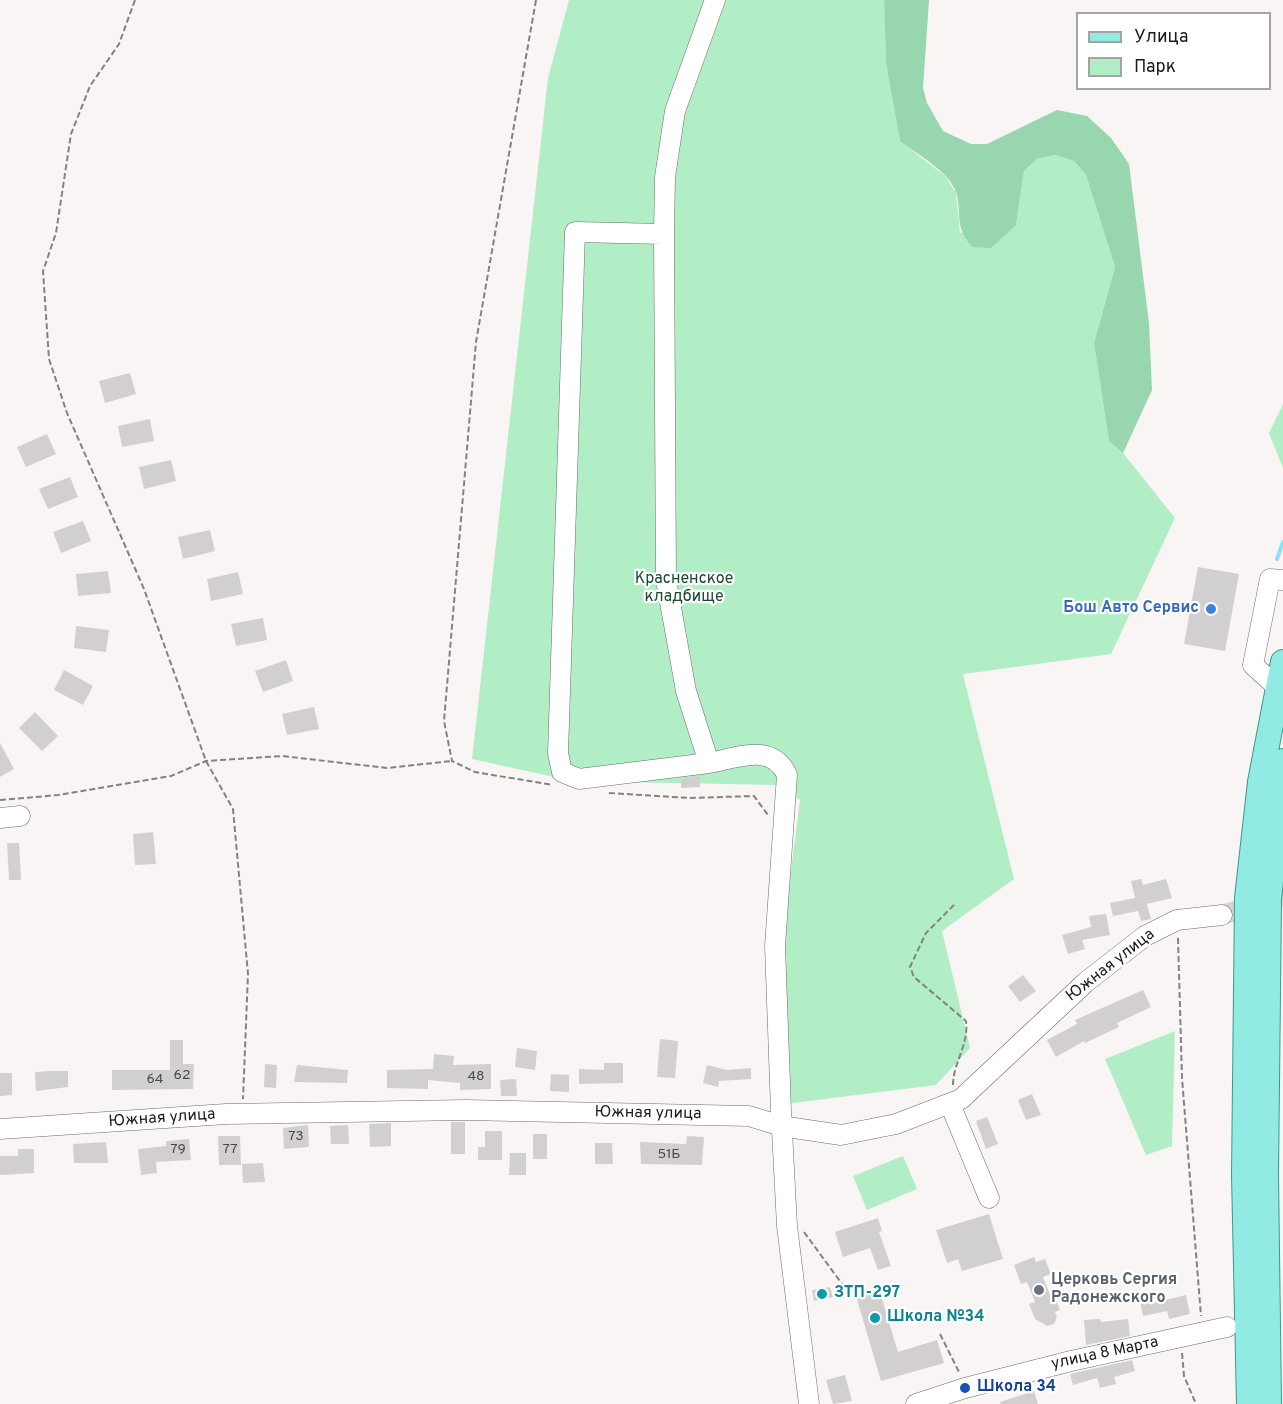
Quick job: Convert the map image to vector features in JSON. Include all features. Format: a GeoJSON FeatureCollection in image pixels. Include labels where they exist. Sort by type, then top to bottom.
{"type":"FeatureCollection","features":[{"type":"Feature","properties":{"kind":"main road"},"geometry":{"type":"LineString","coordinates":[[1249,1404],[1244,1175],[1247,898],[1260,782],[1283,662]]}},
{"type":"Feature","properties":{"kind":"main road"},"geometry":{"type":"LineString","coordinates":[[1269,1404],[1266,1175],[1269,900],[1283,761]]}},
{"type":"Feature","properties":{"kind":"street"},"geometry":{"type":"LineString","coordinates":[[709,763],[686,691],[666,580],[664,234],[665,177],[675,111],[715,0]]}},
{"type":"Feature","properties":{"kind":"street"},"geometry":{"type":"LineString","coordinates":[[664,234],[575,232],[558,753],[562,772],[579,779],[764,754],[774,756],[782,763],[787,775],[776,946],[781,1126],[786,1213],[809,1404]]}},
{"type":"Feature","properties":{"kind":"street"},"geometry":{"type":"LineString","coordinates":[[1277,687],[1253,665],[1270,579],[1283,580]]}},
{"type":"Feature","properties":{"kind":"street","name":"Южная улица"},"geometry":{"type":"LineString","coordinates":[[0,1129],[243,1114],[465,1110],[749,1116],[781,1126],[841,1135],[896,1124],[961,1099],[1086,982],[1145,936],[1177,920],[1222,915]]}},
{"type":"Feature","properties":{"kind":"street"},"geometry":{"type":"LineString","coordinates":[[950,1104],[989,1198]]}},
{"type":"Feature","properties":{"kind":"street","name":"улица 8 Марта"},"geometry":{"type":"LineString","coordinates":[[915,1404],[965,1388],[1071,1361],[1227,1327]]}},
{"type":"Feature","properties":{"kind":"path"},"geometry":{"type":"LineString","coordinates":[[135,0],[119,44],[90,86],[71,134],[56,233],[43,270],[50,359],[67,413],[144,590],[206,761],[233,809],[248,974],[243,1114]]}},
{"type":"Feature","properties":{"kind":"path"},"geometry":{"type":"LineString","coordinates":[[0,800],[58,795],[171,776],[206,761],[282,756],[387,768],[452,761]]}},
{"type":"Feature","properties":{"kind":"path"},"geometry":{"type":"LineString","coordinates":[[950,1104],[953,1071],[961,1058],[966,1037],[966,1022],[914,977],[910,968],[926,933],[955,904]]}},
{"type":"Feature","properties":{"kind":"path"},"geometry":{"type":"LineString","coordinates":[[1177,920],[1182,1078],[1203,1334]]}},
{"type":"Feature","properties":{"kind":"path"},"geometry":{"type":"LineString","coordinates":[[786,1213],[797,1222],[845,1288]]}},
{"type":"Feature","properties":{"kind":"path"},"geometry":{"type":"LineString","coordinates":[[940,1335],[960,1374]]}},
{"type":"Feature","properties":{"kind":"path"},"geometry":{"type":"LineString","coordinates":[[1180,1339],[1184,1376],[1196,1404]]}},
{"type":"Feature","properties":{"kind":"green space","name":"Красненское кладбище"},"geometry":{"type":"Polygon","coordinates":[[[569,0],[884,0],[886,63],[900,141],[945,176],[956,193],[960,233],[1016,225],[1024,171],[1037,159],[1055,155],[1074,161],[1086,175],[1115,267],[1094,343],[1109,441],[1123,453],[1175,518],[1111,654],[963,674],[1014,879],[942,931],[970,1048],[936,1085],[785,1104],[780,957],[800,800],[778,785],[572,781],[472,759],[548,78],[569,0]]]}},
{"type":"Feature","properties":{"kind":"green space"},"geometry":{"type":"Polygon","coordinates":[[[884,0],[929,0],[923,88],[927,103],[943,131],[971,144],[987,144],[1057,110],[1087,116],[1111,138],[1129,164],[1149,323],[1152,390],[1123,453],[1109,441],[1094,343],[1115,267],[1086,175],[1074,161],[1055,155],[1037,159],[1024,171],[1016,225],[991,248],[972,247],[961,227],[954,187],[941,171],[900,141],[886,63],[884,0]]]}},
{"type":"Feature","properties":{"kind":"green space"},"geometry":{"type":"Polygon","coordinates":[[[1283,404],[1283,468],[1269,433],[1283,404]]]}},
{"type":"Feature","properties":{"kind":"green space"},"geometry":{"type":"Polygon","coordinates":[[[1175,1031],[1172,1146],[1146,1155],[1105,1059],[1175,1031]]]}},
{"type":"Feature","properties":{"kind":"green space"},"geometry":{"type":"Polygon","coordinates":[[[903,1156],[917,1189],[867,1210],[853,1176],[903,1156]]]}},
{"type":"Feature","properties":{"kind":"building"},"geometry":{"type":"Polygon","coordinates":[[[130,373],[136,394],[105,403],[99,381],[130,373]]]}},
{"type":"Feature","properties":{"kind":"building"},"geometry":{"type":"Polygon","coordinates":[[[150,419],[154,441],[122,447],[118,426],[150,419]]]}},
{"type":"Feature","properties":{"kind":"building"},"geometry":{"type":"Polygon","coordinates":[[[47,434],[56,454],[26,467],[17,447],[47,434]]]}},
{"type":"Feature","properties":{"kind":"building"},"geometry":{"type":"Polygon","coordinates":[[[171,460],[176,481],[144,489],[139,467],[171,460]]]}},
{"type":"Feature","properties":{"kind":"building"},"geometry":{"type":"Polygon","coordinates":[[[70,477],[78,497],[48,509],[39,489],[70,477]]]}},
{"type":"Feature","properties":{"kind":"building"},"geometry":{"type":"Polygon","coordinates":[[[83,521],[91,541],[61,553],[53,532],[83,521]]]}},
{"type":"Feature","properties":{"kind":"building"},"geometry":{"type":"Polygon","coordinates":[[[210,530],[215,551],[183,559],[178,537],[210,530]]]}},
{"type":"Feature","properties":{"kind":"building","name":"Бош Авто Сервис"},"geometry":{"type":"Polygon","coordinates":[[[1198,567],[1239,574],[1225,651],[1184,644],[1198,567]]]}},
{"type":"Feature","properties":{"kind":"building"},"geometry":{"type":"Polygon","coordinates":[[[108,571],[111,593],[78,596],[76,574],[108,571]]]}},
{"type":"Feature","properties":{"kind":"building"},"geometry":{"type":"Polygon","coordinates":[[[238,572],[243,594],[211,601],[207,579],[238,572]]]}},
{"type":"Feature","properties":{"kind":"building"},"geometry":{"type":"Polygon","coordinates":[[[263,618],[267,640],[236,646],[231,624],[263,618]]]}},
{"type":"Feature","properties":{"kind":"building"},"geometry":{"type":"Polygon","coordinates":[[[76,626],[109,630],[106,652],[74,648],[76,626]]]}},
{"type":"Feature","properties":{"kind":"building"},"geometry":{"type":"Polygon","coordinates":[[[286,660],[293,681],[263,692],[255,671],[286,660]]]}},
{"type":"Feature","properties":{"kind":"building"},"geometry":{"type":"Polygon","coordinates":[[[64,670],[93,686],[83,705],[54,690],[64,670]]]}},
{"type":"Feature","properties":{"kind":"building"},"geometry":{"type":"Polygon","coordinates":[[[314,707],[319,729],[287,735],[282,714],[314,707]]]}},
{"type":"Feature","properties":{"kind":"building"},"geometry":{"type":"Polygon","coordinates":[[[35,712],[58,736],[42,751],[19,728],[35,712]]]}},
{"type":"Feature","properties":{"kind":"building"},"geometry":{"type":"Polygon","coordinates":[[[0,743],[14,769],[0,777],[0,743]]]}},
{"type":"Feature","properties":{"kind":"building"},"geometry":{"type":"Polygon","coordinates":[[[700,776],[700,787],[681,788],[681,779],[700,776]]]}},
{"type":"Feature","properties":{"kind":"building"},"geometry":{"type":"Polygon","coordinates":[[[153,832],[156,864],[135,865],[133,834],[153,832]]]}},
{"type":"Feature","properties":{"kind":"building"},"geometry":{"type":"Polygon","coordinates":[[[7,843],[19,843],[21,880],[9,880],[7,843]]]}},
{"type":"Feature","properties":{"kind":"building"},"geometry":{"type":"Polygon","coordinates":[[[1141,879],[1143,885],[1166,879],[1172,898],[1147,904],[1151,919],[1141,921],[1138,911],[1113,916],[1110,903],[1135,898],[1131,881],[1141,879]]]}},
{"type":"Feature","properties":{"kind":"building"},"geometry":{"type":"Polygon","coordinates":[[[1106,914],[1110,935],[1082,940],[1085,949],[1068,954],[1062,935],[1091,927],[1089,916],[1106,914]]]}},
{"type":"Feature","properties":{"kind":"building"},"geometry":{"type":"Polygon","coordinates":[[[1023,975],[1036,991],[1020,1002],[1008,986],[1023,975]]]}},
{"type":"Feature","properties":{"kind":"building"},"geometry":{"type":"Polygon","coordinates":[[[1143,990],[1151,1007],[1117,1023],[1119,1027],[1085,1043],[1084,1041],[1056,1057],[1047,1040],[1077,1024],[1075,1020],[1143,990]]]}},
{"type":"Feature","properties":{"kind":"building"},"geometry":{"type":"Polygon","coordinates":[[[660,1039],[678,1041],[675,1078],[657,1077],[660,1039]]]}},
{"type":"Feature","properties":{"kind":"building"},"geometry":{"type":"Polygon","coordinates":[[[170,1040],[183,1040],[183,1064],[194,1064],[193,1089],[112,1090],[112,1070],[170,1070],[170,1040]]]}},
{"type":"Feature","properties":{"kind":"building"},"geometry":{"type":"Polygon","coordinates":[[[517,1048],[537,1051],[535,1070],[515,1067],[517,1048]]]}},
{"type":"Feature","properties":{"kind":"building"},"geometry":{"type":"Polygon","coordinates":[[[434,1054],[454,1056],[453,1065],[491,1064],[491,1089],[460,1090],[460,1083],[428,1080],[428,1089],[387,1088],[387,1070],[433,1069],[434,1054]]]}},
{"type":"Feature","properties":{"kind":"building"},"geometry":{"type":"Polygon","coordinates":[[[604,1063],[623,1063],[623,1083],[579,1084],[579,1069],[604,1070],[604,1063]]]}},
{"type":"Feature","properties":{"kind":"building"},"geometry":{"type":"Polygon","coordinates":[[[265,1064],[277,1065],[276,1088],[264,1087],[265,1064]]]}},
{"type":"Feature","properties":{"kind":"building"},"geometry":{"type":"Polygon","coordinates":[[[297,1065],[348,1070],[347,1083],[294,1082],[297,1065]]]}},
{"type":"Feature","properties":{"kind":"building"},"geometry":{"type":"Polygon","coordinates":[[[707,1065],[727,1070],[751,1068],[751,1079],[719,1081],[718,1087],[703,1083],[707,1065]]]}},
{"type":"Feature","properties":{"kind":"building"},"geometry":{"type":"Polygon","coordinates":[[[68,1071],[68,1087],[36,1091],[35,1072],[68,1071]]]}},
{"type":"Feature","properties":{"kind":"building"},"geometry":{"type":"Polygon","coordinates":[[[0,1073],[12,1073],[12,1095],[0,1096],[0,1073]]]}},
{"type":"Feature","properties":{"kind":"building"},"geometry":{"type":"Polygon","coordinates":[[[551,1074],[569,1075],[569,1092],[550,1091],[551,1074]]]}},
{"type":"Feature","properties":{"kind":"building"},"geometry":{"type":"Polygon","coordinates":[[[516,1079],[517,1096],[501,1096],[500,1080],[516,1079]]]}},
{"type":"Feature","properties":{"kind":"building"},"geometry":{"type":"Polygon","coordinates":[[[1032,1094],[1041,1115],[1026,1120],[1018,1100],[1032,1094]]]}},
{"type":"Feature","properties":{"kind":"building"},"geometry":{"type":"Polygon","coordinates":[[[987,1117],[998,1144],[986,1149],[976,1121],[987,1117]]]}},
{"type":"Feature","properties":{"kind":"building"},"geometry":{"type":"Polygon","coordinates":[[[451,1122],[465,1122],[465,1154],[451,1154],[451,1122]]]}},
{"type":"Feature","properties":{"kind":"building"},"geometry":{"type":"Polygon","coordinates":[[[391,1123],[391,1146],[370,1147],[369,1124],[391,1123]]]}},
{"type":"Feature","properties":{"kind":"building"},"geometry":{"type":"Polygon","coordinates":[[[308,1125],[309,1147],[284,1149],[283,1128],[308,1125]]]}},
{"type":"Feature","properties":{"kind":"building"},"geometry":{"type":"Polygon","coordinates":[[[348,1125],[349,1144],[331,1144],[330,1126],[348,1125]]]}},
{"type":"Feature","properties":{"kind":"building"},"geometry":{"type":"Polygon","coordinates":[[[485,1131],[502,1131],[502,1160],[478,1160],[478,1147],[485,1147],[485,1131]]]}},
{"type":"Feature","properties":{"kind":"building"},"geometry":{"type":"Polygon","coordinates":[[[533,1134],[547,1134],[547,1159],[533,1159],[533,1134]]]}},
{"type":"Feature","properties":{"kind":"building"},"geometry":{"type":"Polygon","coordinates":[[[218,1136],[240,1136],[241,1165],[219,1165],[218,1136]]]}},
{"type":"Feature","properties":{"kind":"building"},"geometry":{"type":"Polygon","coordinates":[[[687,1136],[704,1137],[702,1165],[641,1164],[640,1142],[686,1144],[687,1136]]]}},
{"type":"Feature","properties":{"kind":"building"},"geometry":{"type":"Polygon","coordinates":[[[189,1139],[191,1160],[156,1162],[157,1173],[141,1175],[138,1149],[166,1146],[166,1141],[189,1139]]]}},
{"type":"Feature","properties":{"kind":"building"},"geometry":{"type":"Polygon","coordinates":[[[106,1142],[108,1163],[74,1163],[73,1144],[106,1142]]]}},
{"type":"Feature","properties":{"kind":"building"},"geometry":{"type":"Polygon","coordinates":[[[595,1143],[612,1143],[613,1164],[595,1164],[595,1143]]]}},
{"type":"Feature","properties":{"kind":"building"},"geometry":{"type":"Polygon","coordinates":[[[18,1149],[34,1149],[34,1173],[0,1175],[0,1156],[18,1156],[18,1149]]]}},
{"type":"Feature","properties":{"kind":"building"},"geometry":{"type":"Polygon","coordinates":[[[510,1153],[526,1153],[526,1175],[509,1175],[510,1153]]]}},
{"type":"Feature","properties":{"kind":"building"},"geometry":{"type":"Polygon","coordinates":[[[263,1163],[265,1182],[243,1183],[242,1164],[263,1163]]]}},
{"type":"Feature","properties":{"kind":"building"},"geometry":{"type":"Polygon","coordinates":[[[989,1214],[1003,1259],[962,1271],[958,1259],[947,1263],[936,1230],[989,1214]]]}},
{"type":"Feature","properties":{"kind":"building"},"geometry":{"type":"Polygon","coordinates":[[[878,1218],[882,1231],[879,1232],[891,1266],[878,1270],[870,1248],[843,1257],[835,1232],[878,1218]]]}},
{"type":"Feature","properties":{"kind":"building","name":"Церковь Сергия Радонежского"},"geometry":{"type":"Polygon","coordinates":[[[1034,1257],[1036,1262],[1045,1259],[1051,1274],[1043,1277],[1051,1297],[1055,1296],[1060,1310],[1055,1312],[1057,1317],[1054,1324],[1047,1326],[1035,1319],[1029,1304],[1035,1302],[1027,1282],[1021,1284],[1014,1265],[1034,1257]]]}},
{"type":"Feature","properties":{"kind":"building","name":"ЗТП-297"},"geometry":{"type":"Polygon","coordinates":[[[830,1287],[833,1297],[814,1301],[812,1290],[830,1287]]]}},
{"type":"Feature","properties":{"kind":"building","name":"Школа №34"},"geometry":{"type":"Polygon","coordinates":[[[879,1289],[898,1352],[937,1340],[944,1363],[881,1381],[856,1296],[879,1289]]]}},
{"type":"Feature","properties":{"kind":"building"},"geometry":{"type":"Polygon","coordinates":[[[1186,1295],[1190,1314],[1169,1319],[1167,1311],[1143,1316],[1140,1301],[1152,1298],[1153,1303],[1186,1295]]]}},
{"type":"Feature","properties":{"kind":"building"},"geometry":{"type":"Polygon","coordinates":[[[1100,1319],[1101,1322],[1128,1319],[1130,1336],[1086,1345],[1084,1320],[1100,1319]]]}},
{"type":"Feature","properties":{"kind":"building"},"geometry":{"type":"Polygon","coordinates":[[[1132,1360],[1135,1371],[1114,1377],[1116,1384],[1100,1388],[1097,1378],[1073,1385],[1070,1374],[1132,1360]]]}},
{"type":"Feature","properties":{"kind":"building"},"geometry":{"type":"Polygon","coordinates":[[[845,1375],[852,1401],[833,1404],[826,1380],[845,1375]]]}},
{"type":"Feature","properties":{"kind":"building"},"geometry":{"type":"Polygon","coordinates":[[[1034,1391],[1038,1404],[1001,1404],[1000,1402],[1034,1391]]]}},
{"type":"Feature","properties":{"kind":"waterway"},"geometry":{"type":"LineString","coordinates":[[1277,559],[1283,542]]}},
{"type":"Feature","properties":{"kind":"tunnel"},"geometry":{"type":"LineString","coordinates":[[1222,915],[1283,896]]}},
{"type":"Feature","properties":{"kind":"place","name":"Бош Авто Сервис"},"geometry":{"type":"Point","coordinates":[1211,609]}},
{"type":"Feature","properties":{"kind":"place","name":"Церковь Сергия Радонежского"},"geometry":{"type":"Point","coordinates":[1039,1290]}},
{"type":"Feature","properties":{"kind":"place","name":"ЗТП-297"},"geometry":{"type":"Point","coordinates":[822,1294]}},
{"type":"Feature","properties":{"kind":"place","name":"Школа №34"},"geometry":{"type":"Point","coordinates":[875,1318]}},
{"type":"Feature","properties":{"kind":"place","name":"Школа 34"},"geometry":{"type":"Point","coordinates":[965,1388]}}]}
